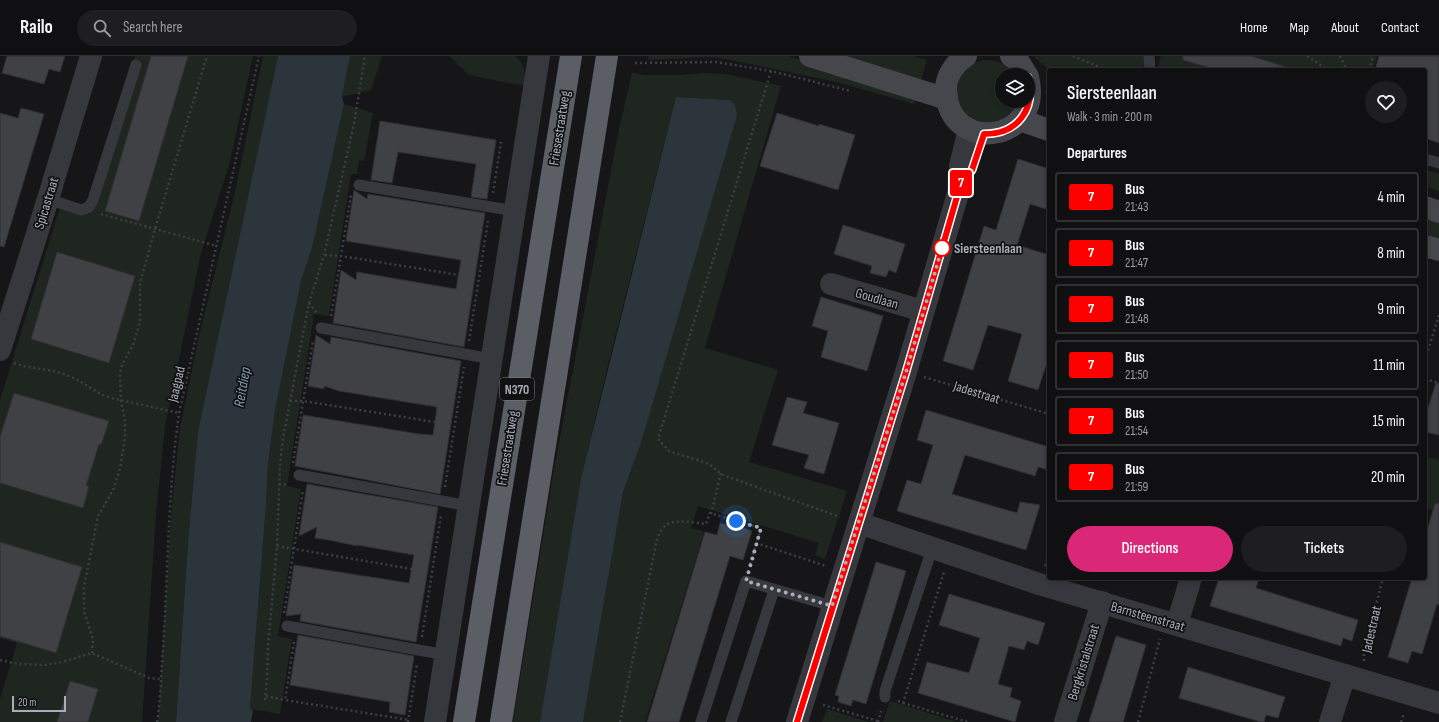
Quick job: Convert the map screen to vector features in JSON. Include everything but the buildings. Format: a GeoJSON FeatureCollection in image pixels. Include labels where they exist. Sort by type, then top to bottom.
{"type":"FeatureCollection","features":[{"type":"Feature","properties":{"kind":"highway","name":"Friesestraatweg"},"geometry":{"type":"LineString","coordinates":[[464,722],[571,56]]}},
{"type":"Feature","properties":{"kind":"highway","name":"N370"},"geometry":{"type":"LineString","coordinates":[[501,722],[607,56]]}},
{"type":"Feature","properties":{"kind":"main road"},"geometry":{"type":"LineString","coordinates":[[810,56],[946,99]]}},
{"type":"Feature","properties":{"kind":"main road"},"geometry":{"type":"LineString","coordinates":[[1011,56],[1019,62],[1024,68]]}},
{"type":"Feature","properties":{"kind":"main road"},"geometry":{"type":"LineString","coordinates":[[956,58],[946,86],[946,99],[950,111],[955,118],[977,132],[1002,132],[1009,129],[1020,120],[1027,108]]}},
{"type":"Feature","properties":{"kind":"main road"},"geometry":{"type":"LineString","coordinates":[[1020,120],[1047,129]]}},
{"type":"Feature","properties":{"kind":"main road"},"geometry":{"type":"LineString","coordinates":[[1427,208],[1439,212]]}},
{"type":"Feature","properties":{"kind":"main road"},"geometry":{"type":"LineString","coordinates":[[1427,247],[1439,250]]}},
{"type":"Feature","properties":{"kind":"street","name":"Spicastraat"},"geometry":{"type":"LineString","coordinates":[[4,346],[91,56]]}},
{"type":"Feature","properties":{"kind":"street","name":"Friesestraatweg"},"geometry":{"type":"LineString","coordinates":[[435,722],[539,56]]}},
{"type":"Feature","properties":{"kind":"street"},"geometry":{"type":"LineString","coordinates":[[797,722],[832,606],[850,520],[906,372],[961,183],[960,166],[977,132]]}},
{"type":"Feature","properties":{"kind":"street","name":"Goudlaan"},"geometry":{"type":"LineString","coordinates":[[831,284],[923,311]]}},
{"type":"Feature","properties":{"kind":"street","name":"Barnsteenstraat"},"geometry":{"type":"LineString","coordinates":[[850,520],[932,549],[1044,585],[1439,703]]}},
{"type":"Feature","properties":{"kind":"street"},"geometry":{"type":"LineString","coordinates":[[1171,623],[1190,580]]}},
{"type":"Feature","properties":{"kind":"street","name":"Bergkristalstraat"},"geometry":{"type":"LineString","coordinates":[[1065,722],[1102,602]]}},
{"type":"Feature","properties":{"kind":"street"},"geometry":{"type":"LineString","coordinates":[[1330,722],[1353,677]]}},
{"type":"Feature","properties":{"kind":"lane"},"geometry":{"type":"LineString","coordinates":[[1149,56],[1150,68]]}},
{"type":"Feature","properties":{"kind":"lane"},"geometry":{"type":"LineString","coordinates":[[48,199],[82,210],[89,207],[93,200],[136,65]]}},
{"type":"Feature","properties":{"kind":"lane"},"geometry":{"type":"LineString","coordinates":[[1427,160],[1439,163]]}},
{"type":"Feature","properties":{"kind":"lane"},"geometry":{"type":"LineString","coordinates":[[359,184],[515,212]]}},
{"type":"Feature","properties":{"kind":"lane"},"geometry":{"type":"LineString","coordinates":[[321,323],[492,359]]}},
{"type":"Feature","properties":{"kind":"lane"},"geometry":{"type":"LineString","coordinates":[[299,475],[469,506]]}},
{"type":"Feature","properties":{"kind":"lane"},"geometry":{"type":"LineString","coordinates":[[885,697],[884,691],[932,549]]}},
{"type":"Feature","properties":{"kind":"lane"},"geometry":{"type":"LineString","coordinates":[[701,722],[746,581],[832,606]]}},
{"type":"Feature","properties":{"kind":"lane"},"geometry":{"type":"LineString","coordinates":[[731,722],[774,590]]}},
{"type":"Feature","properties":{"kind":"lane"},"geometry":{"type":"LineString","coordinates":[[287,626],[446,655]]}},
{"type":"Feature","properties":{"kind":"path"},"geometry":{"type":"LineString","coordinates":[[92,653],[93,639],[84,611],[84,587],[98,516],[112,490],[120,469],[125,421],[121,400],[120,370],[137,333],[141,310],[139,291],[140,284],[207,56]]}},
{"type":"Feature","properties":{"kind":"path","name":"Jaagpad"},"geometry":{"type":"LineString","coordinates":[[157,722],[165,611],[170,495],[179,413],[259,56]]}},
{"type":"Feature","properties":{"kind":"path"},"geometry":{"type":"LineString","coordinates":[[265,700],[268,646],[277,546],[280,464],[290,401],[309,302],[324,255],[354,124],[365,56]]}},
{"type":"Feature","properties":{"kind":"path"},"geometry":{"type":"LineString","coordinates":[[1073,56],[1102,68]]}},
{"type":"Feature","properties":{"kind":"path"},"geometry":{"type":"LineString","coordinates":[[1306,56],[1325,68]]}},
{"type":"Feature","properties":{"kind":"path"},"geometry":{"type":"LineString","coordinates":[[1340,56],[1346,68]]}},
{"type":"Feature","properties":{"kind":"path"},"geometry":{"type":"LineString","coordinates":[[1370,68],[1373,56]]}},
{"type":"Feature","properties":{"kind":"path"},"geometry":{"type":"LineString","coordinates":[[635,63],[716,62],[771,71],[854,92]]}},
{"type":"Feature","properties":{"kind":"path"},"geometry":{"type":"LineString","coordinates":[[771,71],[658,439],[669,451],[709,464],[723,475],[850,520]]}},
{"type":"Feature","properties":{"kind":"path"},"geometry":{"type":"LineString","coordinates":[[408,722],[501,142]]}},
{"type":"Feature","properties":{"kind":"path"},"geometry":{"type":"LineString","coordinates":[[89,207],[90,211],[217,246]]}},
{"type":"Feature","properties":{"kind":"path"},"geometry":{"type":"LineString","coordinates":[[324,255],[341,256],[459,274]]}},
{"type":"Feature","properties":{"kind":"path"},"geometry":{"type":"LineString","coordinates":[[475,277],[479,278]]}},
{"type":"Feature","properties":{"kind":"path"},"geometry":{"type":"LineString","coordinates":[[309,302],[321,323]]}},
{"type":"Feature","properties":{"kind":"path"},"geometry":{"type":"LineString","coordinates":[[1427,354],[1439,315]]}},
{"type":"Feature","properties":{"kind":"path"},"geometry":{"type":"LineString","coordinates":[[4,346],[23,367],[68,375],[101,395],[179,413]]}},
{"type":"Feature","properties":{"kind":"path","name":"Jadestraat"},"geometry":{"type":"LineString","coordinates":[[906,372],[1047,414]]}},
{"type":"Feature","properties":{"kind":"path"},"geometry":{"type":"LineString","coordinates":[[1427,380],[1439,383]]}},
{"type":"Feature","properties":{"kind":"path"},"geometry":{"type":"LineString","coordinates":[[290,401],[303,401],[435,422]]}},
{"type":"Feature","properties":{"kind":"path"},"geometry":{"type":"LineString","coordinates":[[620,722],[657,539],[666,525],[676,522],[706,524],[710,513],[711,514],[720,473]]}},
{"type":"Feature","properties":{"kind":"path"},"geometry":{"type":"LineString","coordinates":[[279,484],[289,485]]}},
{"type":"Feature","properties":{"kind":"path"},"geometry":{"type":"LineString","coordinates":[[711,514],[761,528],[746,581]]}},
{"type":"Feature","properties":{"kind":"path"},"geometry":{"type":"LineString","coordinates":[[756,543],[827,566]]}},
{"type":"Feature","properties":{"kind":"path"},"geometry":{"type":"LineString","coordinates":[[277,546],[412,569]]}},
{"type":"Feature","properties":{"kind":"path"},"geometry":{"type":"LineString","coordinates":[[903,703],[945,569]]}},
{"type":"Feature","properties":{"kind":"path"},"geometry":{"type":"LineString","coordinates":[[428,571],[432,572]]}},
{"type":"Feature","properties":{"kind":"path","name":"Jadestraat"},"geometry":{"type":"LineString","coordinates":[[1353,677],[1364,665],[1364,651],[1382,580]]}},
{"type":"Feature","properties":{"kind":"path"},"geometry":{"type":"LineString","coordinates":[[1138,722],[1171,623]]}},
{"type":"Feature","properties":{"kind":"path"},"geometry":{"type":"LineString","coordinates":[[0,660],[18,664],[45,665],[62,662],[92,653],[149,678],[161,679]]}},
{"type":"Feature","properties":{"kind":"path"},"geometry":{"type":"LineString","coordinates":[[266,696],[285,700]]}},
{"type":"Feature","properties":{"kind":"path"},"geometry":{"type":"LineString","coordinates":[[823,705],[878,722],[885,697],[968,722]]}},
{"type":"Feature","properties":{"kind":"shaded area"},"geometry":{"type":"Polygon","coordinates":[[[135,56],[253,56],[230,162],[201,253],[165,426],[156,514],[142,722],[0,722],[0,699],[17,643],[0,638],[0,400],[61,204],[91,212],[135,56]]]}},
{"type":"Feature","properties":{"kind":"shaded area"},"geometry":{"type":"Polygon","coordinates":[[[263,56],[278,56],[198,431],[188,542],[176,722],[158,722],[171,516],[180,428],[199,336],[235,192],[263,56]]]}},
{"type":"Feature","properties":{"kind":"shaded area"},"geometry":{"type":"Polygon","coordinates":[[[350,56],[382,56],[371,90],[342,97],[350,56]]]}},
{"type":"Feature","properties":{"kind":"shaded area"},"geometry":{"type":"Polygon","coordinates":[[[449,56],[515,56],[523,66],[526,85],[513,84],[469,75],[449,56]]]}},
{"type":"Feature","properties":{"kind":"shaded area"},"geometry":{"type":"Polygon","coordinates":[[[649,56],[788,56],[916,97],[914,104],[836,82],[726,59],[708,57],[648,60],[649,56]]]}},
{"type":"Feature","properties":{"kind":"shaded area"},"geometry":{"type":"Polygon","coordinates":[[[833,56],[914,56],[927,60],[920,84],[833,56]]]}},
{"type":"Feature","properties":{"kind":"shaded area"},"geometry":{"type":"Polygon","coordinates":[[[1033,56],[1146,56],[1143,68],[1047,68],[1033,56]]]}},
{"type":"Feature","properties":{"kind":"shaded area"},"geometry":{"type":"Polygon","coordinates":[[[1161,56],[1377,56],[1374,68],[1158,68],[1161,56]]]}},
{"type":"Feature","properties":{"kind":"shaded area"},"geometry":{"type":"Polygon","coordinates":[[[983,60],[993,60],[1006,65],[1009,68],[995,68],[995,108],[1015,108],[1010,114],[999,121],[981,122],[970,117],[962,108],[958,98],[957,86],[961,75],[970,66],[983,60]]]}},
{"type":"Feature","properties":{"kind":"shaded area"},"geometry":{"type":"Polygon","coordinates":[[[632,73],[644,75],[704,73],[726,74],[781,86],[705,348],[778,370],[749,462],[847,491],[825,559],[815,555],[819,543],[698,506],[691,528],[703,531],[703,536],[645,722],[583,722],[623,492],[641,443],[730,100],[676,97],[581,478],[540,722],[513,722],[554,469],[619,129],[632,73]]]}},
{"type":"Feature","properties":{"kind":"shaded area"},"geometry":{"type":"Polygon","coordinates":[[[344,104],[373,113],[364,161],[359,160],[357,174],[351,174],[329,316],[314,314],[287,486],[301,489],[278,636],[292,639],[280,714],[250,709],[268,464],[275,410],[301,281],[312,248],[344,104]]]}},
{"type":"Feature","properties":{"kind":"shaded area"},"geometry":{"type":"Polygon","coordinates":[[[1427,171],[1439,174],[1439,191],[1427,187],[1427,171]]]}},
{"type":"Feature","properties":{"kind":"shaded area"},"geometry":{"type":"Polygon","coordinates":[[[1427,214],[1439,217],[1439,243],[1427,240],[1427,214]]]}},
{"type":"Feature","properties":{"kind":"shaded area"},"geometry":{"type":"Polygon","coordinates":[[[1427,457],[1439,460],[1439,512],[1427,509],[1427,457]]]}},
{"type":"Feature","properties":{"kind":"shaded area"},"geometry":{"type":"Polygon","coordinates":[[[890,701],[957,722],[883,722],[890,701]]]}},
{"type":"Feature","properties":{"kind":"shaded area"},"geometry":{"type":"Polygon","coordinates":[[[827,709],[869,722],[822,722],[827,709]]]}},
{"type":"Feature","properties":{"kind":"water","name":"Reitdiep"},"geometry":{"type":"Polygon","coordinates":[[[278,56],[350,56],[342,97],[344,104],[312,248],[301,281],[275,410],[268,464],[250,709],[253,710],[251,722],[176,722],[188,542],[198,431],[278,56]]]}},
{"type":"Feature","properties":{"kind":"water"},"geometry":{"type":"Polygon","coordinates":[[[676,97],[730,100],[735,105],[737,115],[641,443],[623,492],[583,722],[540,722],[581,478],[676,97]]]}},
{"type":"Feature","properties":{"kind":"bus line","name":"7"},"geometry":{"type":"LineString","coordinates":[[797,722],[906,372],[961,183],[972,170],[984,134],[993,134],[1009,129],[1022,117],[1027,108]]}},
{"type":"Feature","properties":{"kind":"place","name":"Siersteenlaan"},"geometry":{"type":"Point","coordinates":[942,248]}},
{"type":"Feature","properties":{"kind":"route"},"geometry":{"type":"LineString","coordinates":[[736,521],[761,528],[746,581],[832,606],[906,372],[942,248]]}}]}
